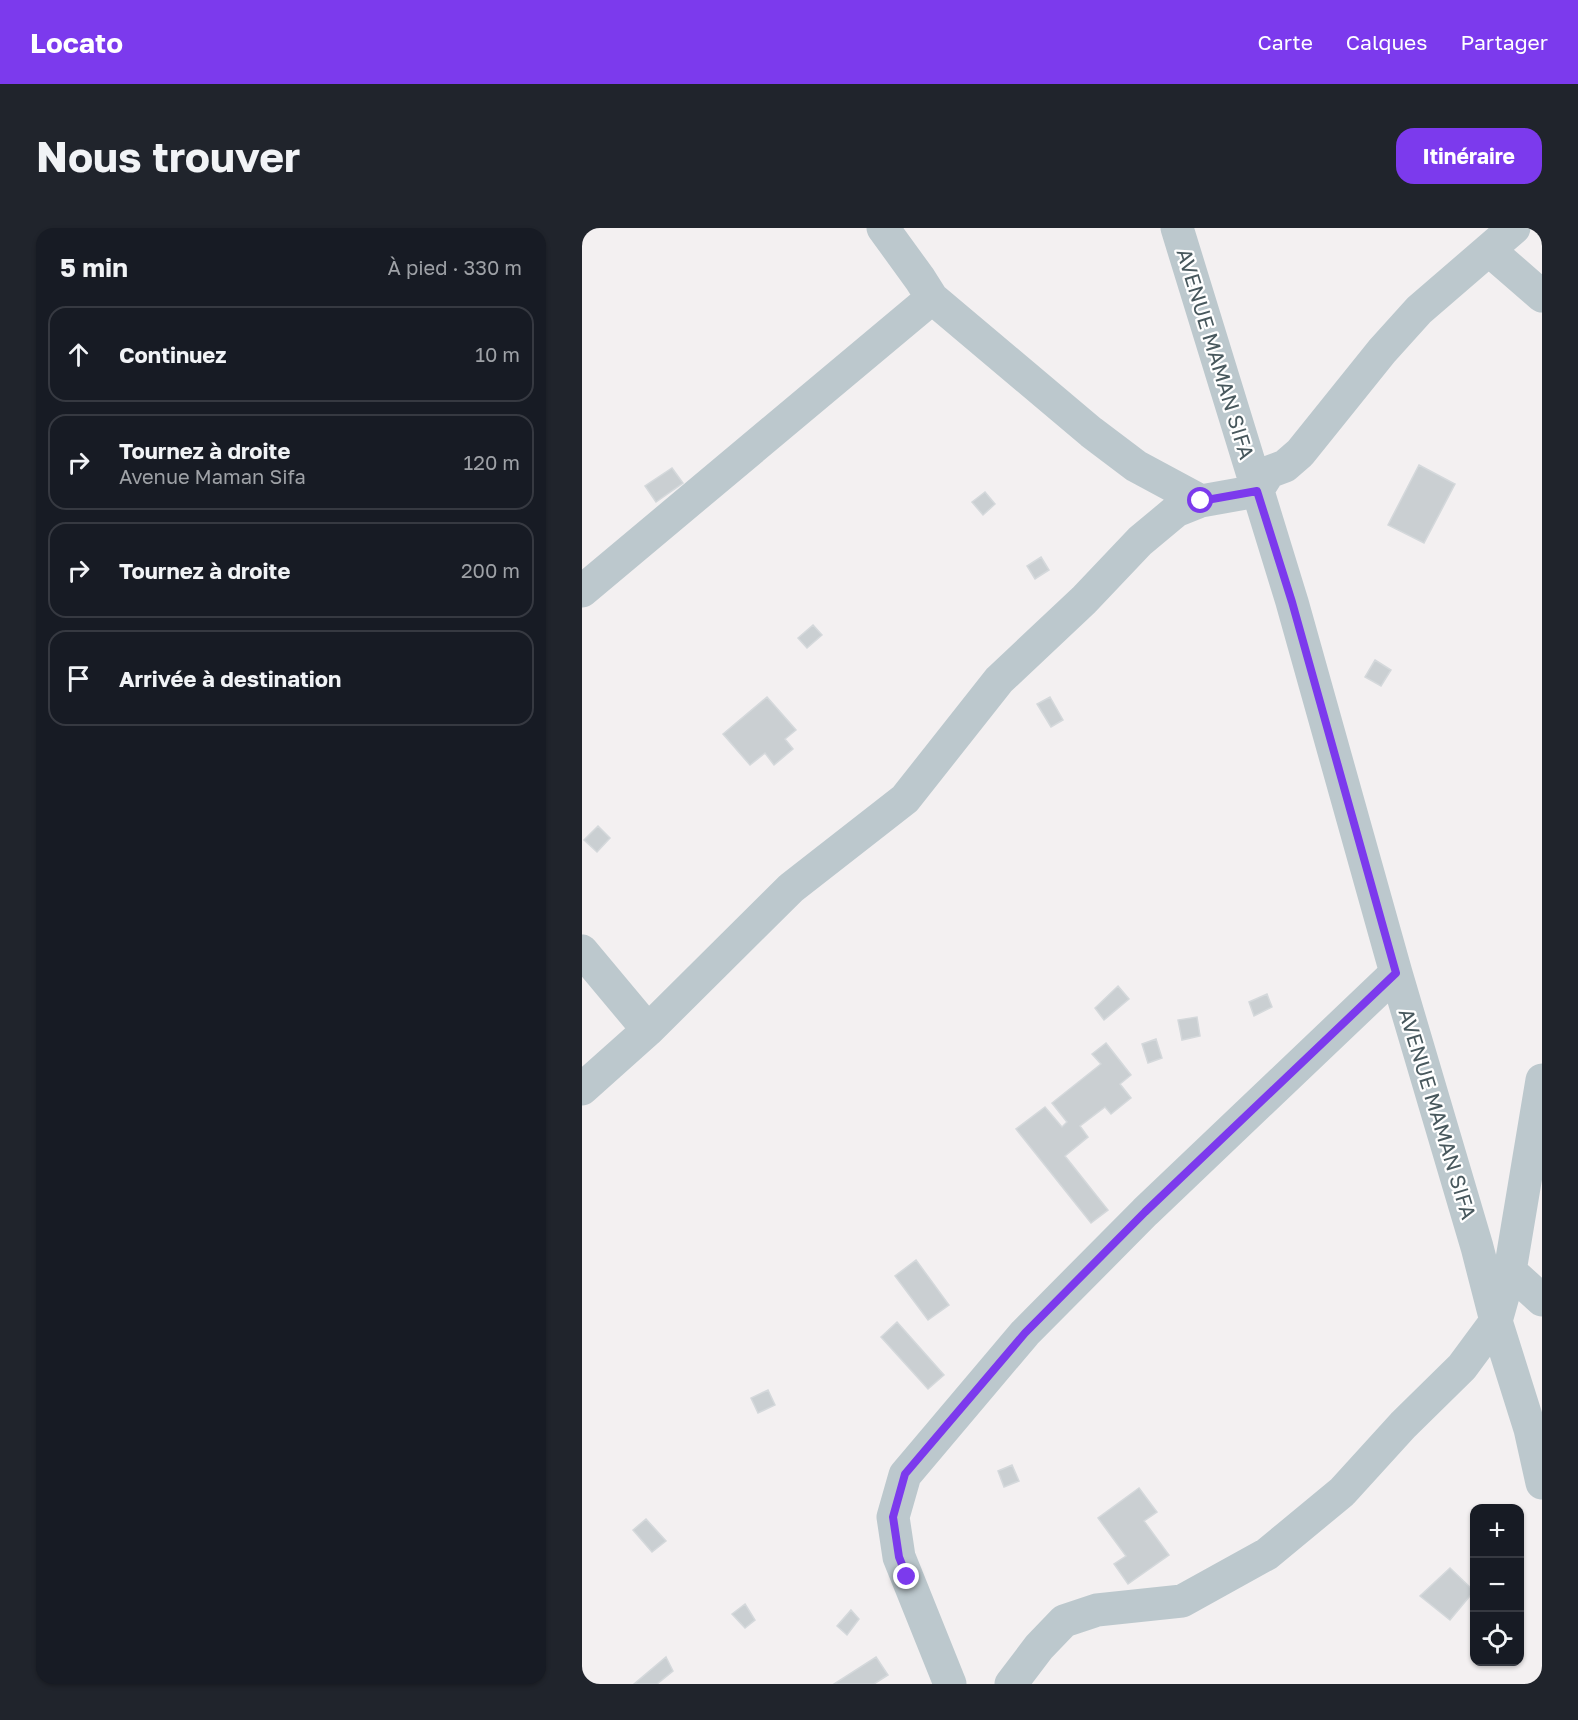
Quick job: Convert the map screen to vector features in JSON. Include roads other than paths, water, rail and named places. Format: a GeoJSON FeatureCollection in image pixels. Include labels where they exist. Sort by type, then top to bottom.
{"type":"FeatureCollection","features":[{"type":"Feature","properties":{"kind":"street"},"geometry":{"type":"LineString","coordinates":[[883,228],[932,298],[1090,432],[1136,466],[1201,501]]}},
{"type":"Feature","properties":{"kind":"street","name":"AVENUE MAMAN SIFA"},"geometry":{"type":"LineString","coordinates":[[1177,228],[1292,602],[1396,973],[1477,1247],[1496,1321],[1530,1429],[1542,1483]]}},
{"type":"Feature","properties":{"kind":"street"},"geometry":{"type":"LineString","coordinates":[[582,1089],[648,1030],[791,888],[905,799],[999,680],[1084,600],[1140,541],[1176,511],[1201,501],[1257,491],[1269,472],[1285,466],[1300,453],[1382,351],[1419,310],[1514,228]]}},
{"type":"Feature","properties":{"kind":"street"},"geometry":{"type":"LineString","coordinates":[[1489,250],[1542,296]]}},
{"type":"Feature","properties":{"kind":"street"},"geometry":{"type":"LineString","coordinates":[[582,591],[932,298]]}},
{"type":"Feature","properties":{"kind":"street"},"geometry":{"type":"LineString","coordinates":[[582,951],[648,1030]]}},
{"type":"Feature","properties":{"kind":"street"},"geometry":{"type":"LineString","coordinates":[[950,1684],[899,1557],[893,1517],[905,1474],[1025,1333],[1145,1212],[1396,973]]}},
{"type":"Feature","properties":{"kind":"street"},"geometry":{"type":"LineString","coordinates":[[1011,1684],[1039,1647],[1064,1621],[1097,1610],[1182,1601],[1267,1554],[1342,1492],[1403,1425],[1462,1367],[1496,1321],[1510,1271],[1542,1080]]}},
{"type":"Feature","properties":{"kind":"street"},"geometry":{"type":"LineString","coordinates":[[1510,1271],[1542,1300]]}}]}
